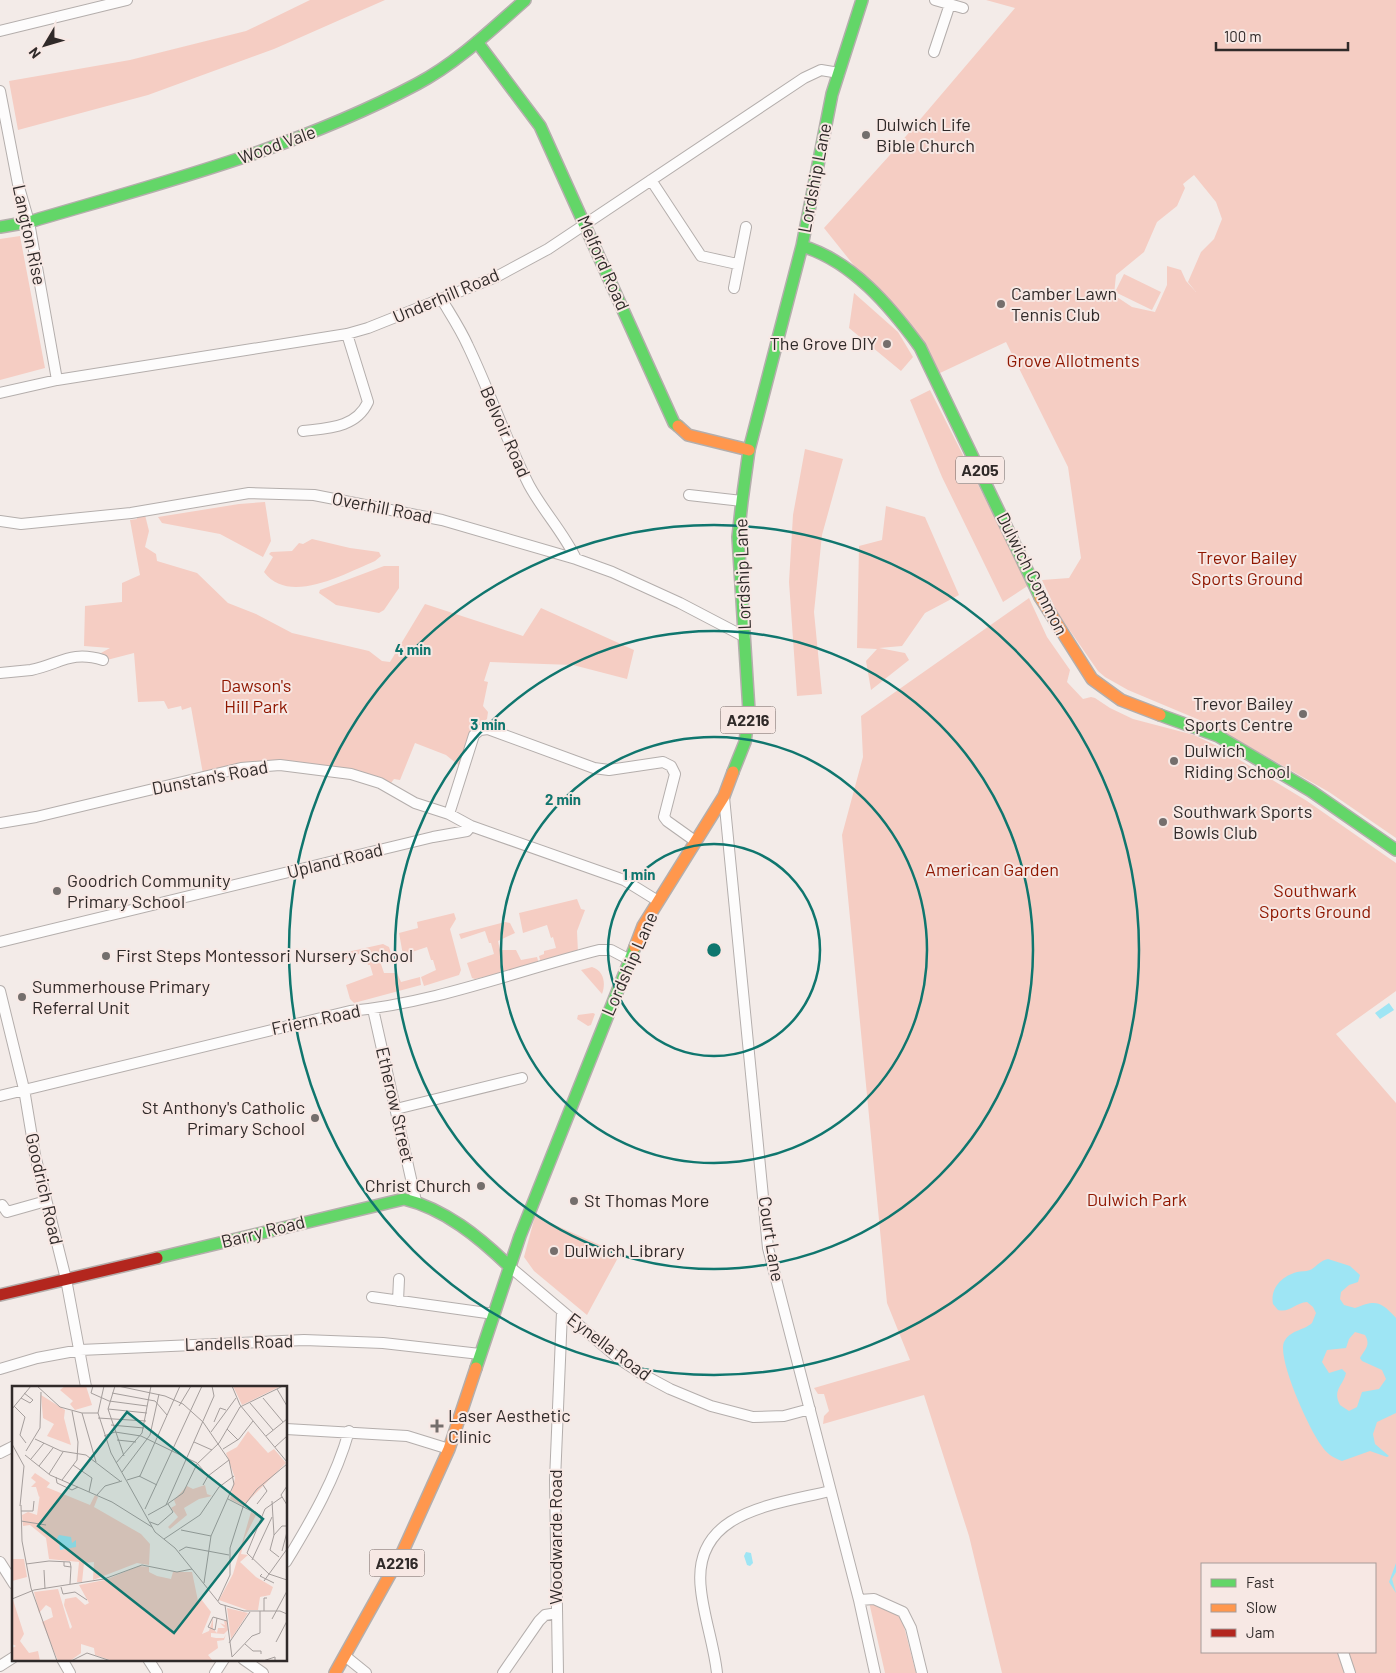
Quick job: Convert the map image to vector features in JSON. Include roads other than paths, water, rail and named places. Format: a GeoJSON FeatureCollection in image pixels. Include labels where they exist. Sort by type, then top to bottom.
{"type":"FeatureCollection","features":[{"type":"Feature","properties":{"kind":"main road","name":"Wood Vale"},"geometry":{"type":"LineString","coordinates":[[0,227],[29,222],[256,154],[316,132],[419,83],[477,42],[525,0]]}},
{"type":"Feature","properties":{"kind":"main road","name":"Lordship Lane"},"geometry":{"type":"LineString","coordinates":[[335,1673],[404,1551],[449,1449],[509,1266],[643,926],[724,796],[745,742],[749,716],[738,537],[749,450],[802,246],[822,140],[839,73],[862,0]]}},
{"type":"Feature","properties":{"kind":"main road","name":"Melford Road"},"geometry":{"type":"LineString","coordinates":[[477,42],[540,126],[674,423],[688,435],[749,450]]}},
{"type":"Feature","properties":{"kind":"main road","name":"Dulwich Common"},"geometry":{"type":"LineString","coordinates":[[802,246],[820,251],[835,260],[894,315],[917,340],[1035,588],[1050,616],[1092,679],[1121,700],[1218,736],[1311,791],[1396,850]]}},
{"type":"Feature","properties":{"kind":"main road","name":"Barry Road"},"geometry":{"type":"LineString","coordinates":[[0,1295],[404,1199],[416,1201],[440,1213],[498,1254],[509,1266]]}},
{"type":"Feature","properties":{"kind":"street"},"geometry":{"type":"LineString","coordinates":[[0,30],[127,0]]}},
{"type":"Feature","properties":{"kind":"street"},"geometry":{"type":"LineString","coordinates":[[935,0],[963,8]]}},
{"type":"Feature","properties":{"kind":"street"},"geometry":{"type":"LineString","coordinates":[[934,52],[950,4]]}},
{"type":"Feature","properties":{"kind":"street","name":"Underhill Road"},"geometry":{"type":"LineString","coordinates":[[0,393],[57,380],[347,334],[442,300],[498,275],[586,225],[804,78],[821,70],[839,73]]}},
{"type":"Feature","properties":{"kind":"street","name":"Langton Rise"},"geometry":{"type":"LineString","coordinates":[[0,91],[18,184],[29,222],[57,380]]}},
{"type":"Feature","properties":{"kind":"street"},"geometry":{"type":"LineString","coordinates":[[651,180],[701,256],[737,264]]}},
{"type":"Feature","properties":{"kind":"street"},"geometry":{"type":"LineString","coordinates":[[734,288],[737,264],[746,227]]}},
{"type":"Feature","properties":{"kind":"street","name":"Belvoir Road"},"geometry":{"type":"LineString","coordinates":[[442,300],[468,346],[499,421],[530,486],[554,525],[567,540],[576,559]]}},
{"type":"Feature","properties":{"kind":"street"},"geometry":{"type":"LineString","coordinates":[[303,431],[338,427],[354,420],[366,407],[368,402],[347,334]]}},
{"type":"Feature","properties":{"kind":"street","name":"Overhill Road"},"geometry":{"type":"LineString","coordinates":[[0,522],[20,524],[130,513],[249,493],[277,492],[314,495],[442,520],[576,559],[646,587],[745,637]]}},
{"type":"Feature","properties":{"kind":"street"},"geometry":{"type":"LineString","coordinates":[[689,495],[742,501]]}},
{"type":"Feature","properties":{"kind":"street"},"geometry":{"type":"LineString","coordinates":[[0,673],[33,670],[58,660],[87,655],[103,660]]}},
{"type":"Feature","properties":{"kind":"street"},"geometry":{"type":"LineString","coordinates":[[449,814],[474,735],[480,730],[488,729],[594,768],[609,770],[663,762],[671,766],[675,774],[664,817],[695,841]]}},
{"type":"Feature","properties":{"kind":"street","name":"Dunstan's Road"},"geometry":{"type":"LineString","coordinates":[[0,823],[36,817],[241,768],[280,765],[351,774],[380,784],[415,803],[449,814],[471,826]]}},
{"type":"Feature","properties":{"kind":"street","name":"Court Lane"},"geometry":{"type":"LineString","coordinates":[[724,796],[768,1248],[859,1600],[875,1673]]}},
{"type":"Feature","properties":{"kind":"street"},"geometry":{"type":"LineString","coordinates":[[471,826],[624,880],[658,901]]}},
{"type":"Feature","properties":{"kind":"street","name":"Upland Road"},"geometry":{"type":"LineString","coordinates":[[0,942],[433,836],[467,831],[471,826]]}},
{"type":"Feature","properties":{"kind":"street","name":"Friern Road"},"geometry":{"type":"LineString","coordinates":[[0,1096],[350,1010],[373,1009],[468,988],[599,950],[611,950],[630,960]]}},
{"type":"Feature","properties":{"kind":"street","name":"Goodrich Road"},"geometry":{"type":"LineString","coordinates":[[0,991],[24,1089],[35,1155],[66,1279],[86,1386]]}},
{"type":"Feature","properties":{"kind":"street","name":"Etherow Street"},"geometry":{"type":"LineString","coordinates":[[373,1009],[416,1201]]}},
{"type":"Feature","properties":{"kind":"street"},"geometry":{"type":"LineString","coordinates":[[396,1109],[522,1078]]}},
{"type":"Feature","properties":{"kind":"street"},"geometry":{"type":"LineString","coordinates":[[2,1205],[7,1212],[46,1202]]}},
{"type":"Feature","properties":{"kind":"street","name":"Eynella Road"},"geometry":{"type":"LineString","coordinates":[[509,1266],[526,1278],[562,1312],[630,1367],[688,1397],[752,1418],[784,1416],[810,1409]]}},
{"type":"Feature","properties":{"kind":"street"},"geometry":{"type":"LineString","coordinates":[[398,1301],[399,1279]]}},
{"type":"Feature","properties":{"kind":"street"},"geometry":{"type":"LineString","coordinates":[[372,1298],[494,1314]]}},
{"type":"Feature","properties":{"kind":"street","name":"Woodwarde Road"},"geometry":{"type":"LineString","coordinates":[[558,1673],[555,1480],[562,1312]]}},
{"type":"Feature","properties":{"kind":"street","name":"Landells Road"},"geometry":{"type":"LineString","coordinates":[[0,1369],[37,1358],[80,1350],[304,1340],[414,1346],[480,1354]]}},
{"type":"Feature","properties":{"kind":"street"},"geometry":{"type":"LineString","coordinates":[[288,1429],[349,1431],[407,1436],[449,1449]]}},
{"type":"Feature","properties":{"kind":"street"},"geometry":{"type":"LineString","coordinates":[[288,1559],[312,1519],[344,1449],[349,1431]]}},
{"type":"Feature","properties":{"kind":"street"},"geometry":{"type":"LineString","coordinates":[[0,1453],[12,1447]]}},
{"type":"Feature","properties":{"kind":"street"},"geometry":{"type":"LineString","coordinates":[[716,1673],[700,1580],[701,1565],[709,1542],[724,1526],[746,1513],[830,1491]]}},
{"type":"Feature","properties":{"kind":"street"},"geometry":{"type":"LineString","coordinates":[[0,1562],[12,1581]]}},
{"type":"Feature","properties":{"kind":"street"},"geometry":{"type":"LineString","coordinates":[[859,1600],[874,1599],[903,1612],[911,1628],[922,1673]]}},
{"type":"Feature","properties":{"kind":"street"},"geometry":{"type":"LineString","coordinates":[[503,1673],[539,1621],[545,1616],[557,1613]]}},
{"type":"Feature","properties":{"kind":"street"},"geometry":{"type":"LineString","coordinates":[[1343,1653],[1350,1673]]}},
{"type":"Feature","properties":{"kind":"street"},"geometry":{"type":"LineString","coordinates":[[345,1656],[366,1673]]}},
{"type":"Feature","properties":{"kind":"street"},"geometry":{"type":"LineString","coordinates":[[0,1666],[12,1658]]}},
{"type":"Feature","properties":{"kind":"street"},"geometry":{"type":"LineString","coordinates":[[63,1660],[70,1673]]}},
{"type":"Feature","properties":{"kind":"street"},"geometry":{"type":"LineString","coordinates":[[149,1660],[157,1673]]}},
{"type":"Feature","properties":{"kind":"street"},"geometry":{"type":"LineString","coordinates":[[214,1673],[223,1660]]}},
{"type":"Feature","properties":{"kind":"street"},"geometry":{"type":"LineString","coordinates":[[244,1660],[263,1673]]}},
{"type":"Feature","properties":{"kind":"water"},"geometry":{"type":"Polygon","coordinates":[[[1389,1003],[1394,1010],[1380,1019],[1375,1013],[1389,1003]]]}},
{"type":"Feature","properties":{"kind":"water"},"geometry":{"type":"Polygon","coordinates":[[[1328,1259],[1350,1266],[1360,1275],[1358,1282],[1349,1285],[1341,1292],[1340,1299],[1344,1305],[1355,1308],[1377,1303],[1386,1308],[1396,1318],[1396,1413],[1377,1422],[1373,1434],[1375,1444],[1389,1456],[1387,1457],[1370,1451],[1342,1461],[1330,1455],[1321,1445],[1309,1425],[1289,1378],[1283,1351],[1284,1342],[1290,1335],[1312,1323],[1316,1313],[1307,1302],[1286,1310],[1278,1310],[1273,1304],[1273,1293],[1286,1276],[1310,1270],[1328,1259]],[[1355,1332],[1349,1339],[1346,1348],[1327,1350],[1322,1362],[1329,1373],[1342,1369],[1346,1373],[1337,1395],[1340,1405],[1349,1411],[1357,1407],[1362,1392],[1379,1389],[1386,1379],[1382,1370],[1362,1361],[1360,1358],[1367,1344],[1365,1335],[1355,1332]]]}},
{"type":"Feature","properties":{"kind":"water"},"geometry":{"type":"Polygon","coordinates":[[[746,1552],[751,1553],[753,1563],[750,1566],[747,1565],[744,1556],[746,1552]]]}},
{"type":"Feature","properties":{"kind":"water"},"geometry":{"type":"Polygon","coordinates":[[[1396,1563],[1396,1572],[1392,1579],[1396,1593],[1389,1582],[1396,1563]]]}},
{"type":"Feature","properties":{"kind":"place","name":"Dulwich Life Bible Church"},"geometry":{"type":"Point","coordinates":[866,135]}},
{"type":"Feature","properties":{"kind":"place","name":"Camber Lawn Tennis Club"},"geometry":{"type":"Point","coordinates":[1001,304]}},
{"type":"Feature","properties":{"kind":"place","name":"The Grove DIY"},"geometry":{"type":"Point","coordinates":[887,344]}},
{"type":"Feature","properties":{"kind":"place","name":"Trevor Bailey Sports Centre"},"geometry":{"type":"Point","coordinates":[1303,714]}},
{"type":"Feature","properties":{"kind":"place","name":"Dulwich Riding School"},"geometry":{"type":"Point","coordinates":[1174,761]}},
{"type":"Feature","properties":{"kind":"place","name":"Southwark Sports Bowls Club"},"geometry":{"type":"Point","coordinates":[1163,822]}},
{"type":"Feature","properties":{"kind":"place","name":"Goodrich Community Primary School"},"geometry":{"type":"Point","coordinates":[57,891]}},
{"type":"Feature","properties":{"kind":"place","name":"First Steps Montessori Nursery School"},"geometry":{"type":"Point","coordinates":[106,956]}},
{"type":"Feature","properties":{"kind":"place","name":"Summerhouse Primary Referral Unit"},"geometry":{"type":"Point","coordinates":[22,997]}},
{"type":"Feature","properties":{"kind":"place","name":"St Anthony's Catholic Primary School"},"geometry":{"type":"Point","coordinates":[315,1118]}},
{"type":"Feature","properties":{"kind":"place","name":"Christ Church"},"geometry":{"type":"Point","coordinates":[481,1186]}},
{"type":"Feature","properties":{"kind":"place","name":"St Thomas More"},"geometry":{"type":"Point","coordinates":[574,1201]}},
{"type":"Feature","properties":{"kind":"place","name":"Dulwich Library"},"geometry":{"type":"Point","coordinates":[554,1251]}},
{"type":"Feature","properties":{"kind":"place","name":"Laser Aesthetic Clinic"},"geometry":{"type":"Point","coordinates":[437,1426]}},
{"type":"Feature","properties":{"kind":"park label","name":"Grove Allotments"},"geometry":{"type":"Point","coordinates":[1073,361]}},
{"type":"Feature","properties":{"kind":"park label","name":"Trevor Bailey Sports Ground"},"geometry":{"type":"Point","coordinates":[1247,568]}},
{"type":"Feature","properties":{"kind":"park label","name":"Dawson's Hill Park"},"geometry":{"type":"Point","coordinates":[256,696]}},
{"type":"Feature","properties":{"kind":"park label","name":"American Garden"},"geometry":{"type":"Point","coordinates":[992,870]}},
{"type":"Feature","properties":{"kind":"park label","name":"Southwark Sports Ground"},"geometry":{"type":"Point","coordinates":[1315,901]}},
{"type":"Feature","properties":{"kind":"park label","name":"Dulwich Park"},"geometry":{"type":"Point","coordinates":[1137,1200]}}]}
